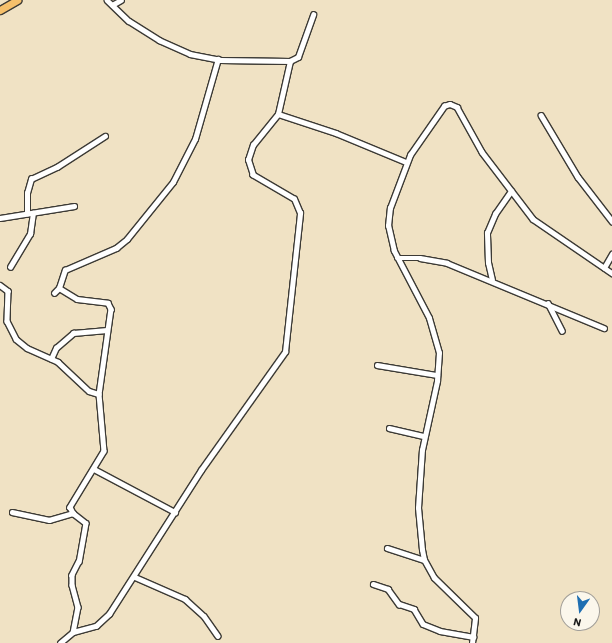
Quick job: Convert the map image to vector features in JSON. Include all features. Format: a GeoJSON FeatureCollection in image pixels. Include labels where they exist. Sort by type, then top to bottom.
{"type":"FeatureCollection","features":[{"type":"Feature","properties":{"kind":"highway"},"geometry":{"type":"LineString","coordinates":[[0,10],[17,0]]}},
{"type":"Feature","properties":{"kind":"street"},"geometry":{"type":"LineString","coordinates":[[107,0],[130,21],[160,40],[190,54],[218,59],[290,61],[298,57],[313,16]]}},
{"type":"Feature","properties":{"kind":"street"},"geometry":{"type":"LineString","coordinates":[[112,5],[121,0]]}},
{"type":"Feature","properties":{"kind":"street"},"geometry":{"type":"LineString","coordinates":[[54,293],[59,288],[65,270],[116,248],[127,239],[173,182],[195,139],[218,59]]}},
{"type":"Feature","properties":{"kind":"street"},"geometry":{"type":"LineString","coordinates":[[60,643],[73,632],[96,626],[103,621],[135,577],[205,464],[284,352],[300,213],[294,199],[253,175],[248,160],[253,145],[278,114],[290,61]]}},
{"type":"Feature","properties":{"kind":"street"},"geometry":{"type":"LineString","coordinates":[[472,643],[475,622],[473,614],[434,578],[424,560],[418,508],[424,436],[437,375],[439,353],[431,324],[397,258],[389,237],[388,215],[406,162],[440,111],[446,105],[453,104],[458,109],[475,142],[536,222],[612,273]]}},
{"type":"Feature","properties":{"kind":"street"},"geometry":{"type":"LineString","coordinates":[[278,114],[336,133],[406,162]]}},
{"type":"Feature","properties":{"kind":"street"},"geometry":{"type":"LineString","coordinates":[[541,115],[578,178],[612,221]]}},
{"type":"Feature","properties":{"kind":"street"},"geometry":{"type":"LineString","coordinates":[[27,214],[27,193],[31,179],[57,167],[104,136]]}},
{"type":"Feature","properties":{"kind":"street"},"geometry":{"type":"LineString","coordinates":[[492,280],[488,263],[487,233],[495,214],[511,191]]}},
{"type":"Feature","properties":{"kind":"street"},"geometry":{"type":"LineString","coordinates":[[0,218],[74,206]]}},
{"type":"Feature","properties":{"kind":"street"},"geometry":{"type":"LineString","coordinates":[[10,267],[30,234],[33,213]]}},
{"type":"Feature","properties":{"kind":"street"},"geometry":{"type":"LineString","coordinates":[[604,268],[612,254]]}},
{"type":"Feature","properties":{"kind":"street"},"geometry":{"type":"LineString","coordinates":[[397,258],[420,258],[447,263],[548,303],[604,328]]}},
{"type":"Feature","properties":{"kind":"street"},"geometry":{"type":"LineString","coordinates":[[0,285],[8,291],[6,311],[11,331],[28,348],[64,367],[89,391],[99,394]]}},
{"type":"Feature","properties":{"kind":"street"},"geometry":{"type":"LineString","coordinates":[[59,288],[77,299],[110,305],[99,394],[105,446],[94,469],[71,503],[70,507],[72,513],[86,523],[79,561],[72,575],[72,585],[78,607],[73,632]]}},
{"type":"Feature","properties":{"kind":"street"},"geometry":{"type":"LineString","coordinates":[[548,303],[562,330]]}},
{"type":"Feature","properties":{"kind":"street"},"geometry":{"type":"LineString","coordinates":[[51,359],[56,348],[73,333],[107,330]]}},
{"type":"Feature","properties":{"kind":"street"},"geometry":{"type":"LineString","coordinates":[[377,364],[437,375]]}},
{"type":"Feature","properties":{"kind":"street"},"geometry":{"type":"LineString","coordinates":[[389,428],[424,436]]}},
{"type":"Feature","properties":{"kind":"street"},"geometry":{"type":"LineString","coordinates":[[94,469],[175,512]]}},
{"type":"Feature","properties":{"kind":"street"},"geometry":{"type":"LineString","coordinates":[[12,512],[49,520],[72,513]]}},
{"type":"Feature","properties":{"kind":"street"},"geometry":{"type":"LineString","coordinates":[[387,548],[424,560]]}},
{"type":"Feature","properties":{"kind":"street"},"geometry":{"type":"LineString","coordinates":[[135,577],[185,599],[204,616],[218,636]]}},
{"type":"Feature","properties":{"kind":"street"},"geometry":{"type":"LineString","coordinates":[[373,584],[388,589],[399,604],[414,609],[419,621],[424,624],[440,631],[473,637]]}}]}
